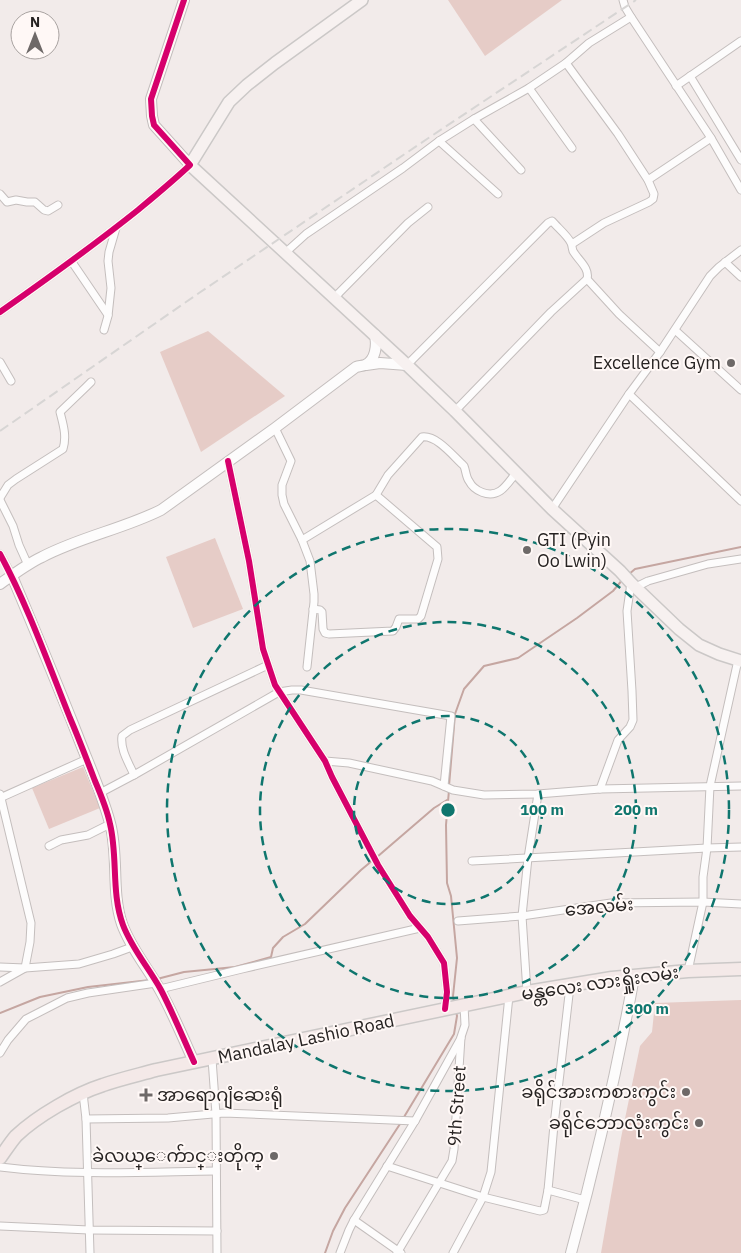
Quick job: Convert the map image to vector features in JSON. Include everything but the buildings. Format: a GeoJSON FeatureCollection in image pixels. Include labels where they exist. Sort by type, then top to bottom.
{"type":"FeatureCollection","features":[{"type":"Feature","properties":{"kind":"highway","name":"မန္တလေး လားရှိုးလမ်း"},"geometry":{"type":"LineString","coordinates":[[455,1007],[527,992],[612,978],[688,971],[741,969]]}},
{"type":"Feature","properties":{"kind":"highway","name":"Mandalay Lashio Road"},"geometry":{"type":"LineString","coordinates":[[0,1158],[16,1137],[47,1113],[83,1093],[104,1084],[156,1070],[455,1007]]}},
{"type":"Feature","properties":{"kind":"main road"},"geometry":{"type":"LineString","coordinates":[[362,0],[275,63],[229,102],[190,165],[407,365],[552,509],[679,628],[699,645],[739,661]]}},
{"type":"Feature","properties":{"kind":"street"},"geometry":{"type":"LineString","coordinates":[[0,312],[72,262],[190,165],[154,125],[151,99],[184,0]]}},
{"type":"Feature","properties":{"kind":"street"},"geometry":{"type":"LineString","coordinates":[[623,0],[631,17],[738,180],[741,190]]}},
{"type":"Feature","properties":{"kind":"street"},"geometry":{"type":"LineString","coordinates":[[285,253],[306,234],[403,168],[438,141],[529,88],[566,63],[589,43],[631,17]]}},
{"type":"Feature","properties":{"kind":"street"},"geometry":{"type":"LineString","coordinates":[[676,86],[741,41]]}},
{"type":"Feature","properties":{"kind":"street"},"geometry":{"type":"LineString","coordinates":[[566,63],[618,134],[648,180],[654,194],[653,199],[649,202],[604,223],[572,244]]}},
{"type":"Feature","properties":{"kind":"street"},"geometry":{"type":"LineString","coordinates":[[690,76],[741,160]]}},
{"type":"Feature","properties":{"kind":"street"},"geometry":{"type":"LineString","coordinates":[[529,88],[572,148]]}},
{"type":"Feature","properties":{"kind":"street"},"geometry":{"type":"LineString","coordinates":[[474,119],[521,170]]}},
{"type":"Feature","properties":{"kind":"street"},"geometry":{"type":"LineString","coordinates":[[648,180],[711,138]]}},
{"type":"Feature","properties":{"kind":"street"},"geometry":{"type":"LineString","coordinates":[[438,141],[498,194]]}},
{"type":"Feature","properties":{"kind":"street"},"geometry":{"type":"LineString","coordinates":[[0,194],[7,202],[16,200],[35,202],[48,211],[58,205]]}},
{"type":"Feature","properties":{"kind":"street"},"geometry":{"type":"LineString","coordinates":[[334,298],[408,222],[428,207]]}},
{"type":"Feature","properties":{"kind":"street"},"geometry":{"type":"LineString","coordinates":[[0,584],[43,556],[143,519],[160,510],[275,428],[356,367],[380,363],[407,365],[552,221],[572,244],[572,249],[581,261],[588,276],[455,411]]}},
{"type":"Feature","properties":{"kind":"street"},"geometry":{"type":"LineString","coordinates":[[104,330],[108,316],[111,288],[108,262],[109,252],[116,227]]}},
{"type":"Feature","properties":{"kind":"street"},"geometry":{"type":"LineString","coordinates":[[552,509],[710,276],[741,250]]}},
{"type":"Feature","properties":{"kind":"street"},"geometry":{"type":"LineString","coordinates":[[72,262],[108,316]]}},
{"type":"Feature","properties":{"kind":"street"},"geometry":{"type":"LineString","coordinates":[[726,262],[741,277]]}},
{"type":"Feature","properties":{"kind":"street"},"geometry":{"type":"LineString","coordinates":[[586,279],[660,352]]}},
{"type":"Feature","properties":{"kind":"street"},"geometry":{"type":"LineString","coordinates":[[675,330],[741,390]]}},
{"type":"Feature","properties":{"kind":"street"},"geometry":{"type":"LineString","coordinates":[[366,365],[373,357],[377,345],[375,335]]}},
{"type":"Feature","properties":{"kind":"street"},"geometry":{"type":"LineString","coordinates":[[0,362],[11,381]]}},
{"type":"Feature","properties":{"kind":"street"},"geometry":{"type":"LineString","coordinates":[[28,565],[0,499],[8,486],[16,479],[63,449],[65,435],[60,412],[91,382]]}},
{"type":"Feature","properties":{"kind":"street"},"geometry":{"type":"LineString","coordinates":[[629,394],[741,501]]}},
{"type":"Feature","properties":{"kind":"street"},"geometry":{"type":"LineString","coordinates":[[275,428],[291,461],[282,485],[284,504],[302,540],[310,562],[314,594],[307,667]]}},
{"type":"Feature","properties":{"kind":"street"},"geometry":{"type":"LineString","coordinates":[[302,540],[376,495],[388,475],[422,437],[427,436],[436,440],[464,466],[472,486],[480,492],[499,492],[516,473]]}},
{"type":"Feature","properties":{"kind":"street","name":"9th Street"},"geometry":{"type":"LineString","coordinates":[[228,461],[249,561],[263,649],[275,685],[325,761],[374,858],[410,916],[428,937],[445,967],[447,992],[465,1025],[462,1037],[454,1149],[451,1164],[399,1252]]}},
{"type":"Feature","properties":{"kind":"street"},"geometry":{"type":"LineString","coordinates":[[313,608],[322,612],[323,629],[325,633],[329,634],[393,631],[399,619],[415,620],[421,616],[438,559],[437,547],[376,495]]}},
{"type":"Feature","properties":{"kind":"street"},"geometry":{"type":"LineString","coordinates":[[0,554],[12,576],[40,642],[100,793],[110,824],[114,848],[120,916],[132,947],[156,982],[194,1062]]}},
{"type":"Feature","properties":{"kind":"street"},"geometry":{"type":"LineString","coordinates":[[600,789],[618,740],[630,727],[633,720],[627,611],[629,581],[648,581],[708,564],[741,559]]}},
{"type":"Feature","properties":{"kind":"street"},"geometry":{"type":"LineString","coordinates":[[688,971],[703,902],[703,877],[707,848],[710,786],[739,661]]}},
{"type":"Feature","properties":{"kind":"street"},"geometry":{"type":"LineString","coordinates":[[134,775],[123,750],[122,736],[130,730],[268,665]]}},
{"type":"Feature","properties":{"kind":"street"},"geometry":{"type":"LineString","coordinates":[[100,793],[279,692],[292,690],[451,716],[445,786]]}},
{"type":"Feature","properties":{"kind":"street"},"geometry":{"type":"LineString","coordinates":[[0,982],[25,968],[30,942],[31,923],[0,796],[87,759]]}},
{"type":"Feature","properties":{"kind":"street"},"geometry":{"type":"LineString","coordinates":[[325,761],[350,763],[432,781],[453,790],[484,795],[538,794],[600,789],[741,786]]}},
{"type":"Feature","properties":{"kind":"street"},"geometry":{"type":"LineString","coordinates":[[527,992],[522,916],[528,858],[538,794]]}},
{"type":"Feature","properties":{"kind":"street"},"geometry":{"type":"LineString","coordinates":[[49,846],[61,840],[88,835],[110,824]]}},
{"type":"Feature","properties":{"kind":"street"},"geometry":{"type":"LineString","coordinates":[[472,861],[707,848],[741,848]]}},
{"type":"Feature","properties":{"kind":"street","name":"အေလမ်း"},"geometry":{"type":"LineString","coordinates":[[458,921],[522,916],[611,903],[703,902],[741,904]]}},
{"type":"Feature","properties":{"kind":"street"},"geometry":{"type":"LineString","coordinates":[[0,1053],[8,1040],[26,1019],[66,998],[242,969],[420,928]]}},
{"type":"Feature","properties":{"kind":"street"},"geometry":{"type":"LineString","coordinates":[[0,967],[25,968],[79,964],[132,947]]}},
{"type":"Feature","properties":{"kind":"street"},"geometry":{"type":"LineString","coordinates":[[571,1253],[614,1077],[634,977]]}},
{"type":"Feature","properties":{"kind":"street"},"geometry":{"type":"LineString","coordinates":[[387,1166],[483,1197],[540,1211],[544,1210],[548,1190],[570,986]]}},
{"type":"Feature","properties":{"kind":"street"},"geometry":{"type":"LineString","coordinates":[[453,1253],[483,1197],[491,1172],[509,996]]}},
{"type":"Feature","properties":{"kind":"street"},"geometry":{"type":"LineString","coordinates":[[340,1253],[354,1220],[462,1037]]}},
{"type":"Feature","properties":{"kind":"street"},"geometry":{"type":"LineString","coordinates":[[212,1059],[216,1114],[217,1253]]}},
{"type":"Feature","properties":{"kind":"street"},"geometry":{"type":"LineString","coordinates":[[83,1093],[86,1119],[90,1253]]}},
{"type":"Feature","properties":{"kind":"street"},"geometry":{"type":"LineString","coordinates":[[86,1119],[168,1118],[224,1113],[414,1121]]}},
{"type":"Feature","properties":{"kind":"street"},"geometry":{"type":"LineString","coordinates":[[0,1167],[87,1173],[216,1171]]}},
{"type":"Feature","properties":{"kind":"street"},"geometry":{"type":"LineString","coordinates":[[548,1190],[585,1200]]}},
{"type":"Feature","properties":{"kind":"street"},"geometry":{"type":"LineString","coordinates":[[354,1220],[399,1252]]}},
{"type":"Feature","properties":{"kind":"street"},"geometry":{"type":"LineString","coordinates":[[0,1226],[89,1230],[217,1231]]}},
{"type":"Feature","properties":{"kind":"shaded area"},"geometry":{"type":"Polygon","coordinates":[[[448,0],[562,0],[485,56],[448,0]]]}},
{"type":"Feature","properties":{"kind":"shaded area"},"geometry":{"type":"Polygon","coordinates":[[[208,331],[285,396],[201,452],[160,352],[208,331]]]}},
{"type":"Feature","properties":{"kind":"shaded area"},"geometry":{"type":"Polygon","coordinates":[[[215,538],[243,609],[193,628],[166,557],[215,538]]]}},
{"type":"Feature","properties":{"kind":"shaded area"},"geometry":{"type":"Polygon","coordinates":[[[83,767],[100,808],[49,829],[32,788],[83,767]]]}},
{"type":"Feature","properties":{"kind":"shaded area","name":"ခရိုင်အားကစားကွင်း"},"geometry":{"type":"Polygon","coordinates":[[[741,1000],[741,1253],[601,1253],[621,1138],[640,1046],[652,1032],[655,1003],[741,1000]]]}},
{"type":"Feature","properties":{"kind":"waterway"},"geometry":{"type":"LineString","coordinates":[[628,575],[635,569],[741,547]]}},
{"type":"Feature","properties":{"kind":"waterway"},"geometry":{"type":"LineString","coordinates":[[449,786],[455,714],[464,689],[484,666],[518,658],[613,591],[623,579]]}},
{"type":"Feature","properties":{"kind":"waterway"},"geometry":{"type":"LineString","coordinates":[[449,790],[446,825],[447,883],[451,896],[457,958],[454,1002]]}},
{"type":"Feature","properties":{"kind":"waterway"},"geometry":{"type":"LineString","coordinates":[[377,857],[434,808],[447,800]]}},
{"type":"Feature","properties":{"kind":"waterway"},"geometry":{"type":"LineString","coordinates":[[157,979],[184,972],[235,967],[271,957],[273,948],[283,937],[305,924],[373,860]]}},
{"type":"Feature","properties":{"kind":"waterway"},"geometry":{"type":"LineString","coordinates":[[0,1013],[40,997],[88,987],[150,980]]}},
{"type":"Feature","properties":{"kind":"waterway"},"geometry":{"type":"LineString","coordinates":[[404,1117],[454,1034],[456,1011]]}},
{"type":"Feature","properties":{"kind":"waterway"},"geometry":{"type":"LineString","coordinates":[[325,1253],[333,1231],[345,1208],[400,1124]]}},
{"type":"Feature","properties":{"kind":"railway"},"geometry":{"type":"LineString","coordinates":[[0,431],[199,293],[636,0]]}},
{"type":"Feature","properties":{"kind":"cycle path"},"geometry":{"type":"LineString","coordinates":[[0,312],[121,223],[190,165],[154,125],[151,99],[184,0]]}},
{"type":"Feature","properties":{"kind":"cycle path"},"geometry":{"type":"LineString","coordinates":[[228,461],[249,561],[263,649],[275,685],[325,761],[378,865],[410,916],[428,937],[444,963],[447,992],[445,1009]]}},
{"type":"Feature","properties":{"kind":"cycle path"},"geometry":{"type":"LineString","coordinates":[[0,554],[20,594],[106,807],[114,849],[117,900],[123,925],[131,942],[161,990],[194,1062]]}},
{"type":"Feature","properties":{"kind":"place","name":"Excellence Gym"},"geometry":{"type":"Point","coordinates":[731,363]}},
{"type":"Feature","properties":{"kind":"place","name":"GTI (Pyin Oo Lwin)"},"geometry":{"type":"Point","coordinates":[527,550]}},
{"type":"Feature","properties":{"kind":"place","name":"ခရိုင်အားကစားကွင်း"},"geometry":{"type":"Point","coordinates":[686,1092]}},
{"type":"Feature","properties":{"kind":"place","name":"အာရောဂျံဆေးရုံ"},"geometry":{"type":"Point","coordinates":[146,1095]}},
{"type":"Feature","properties":{"kind":"place","name":"ခရိုင်ဘောလုံးကွင်း"},"geometry":{"type":"Point","coordinates":[699,1123]}},
{"type":"Feature","properties":{"kind":"place","name":"ခဲလယ္ေက်ာင္းတိုက္"},"geometry":{"type":"Point","coordinates":[274,1156]}}]}
